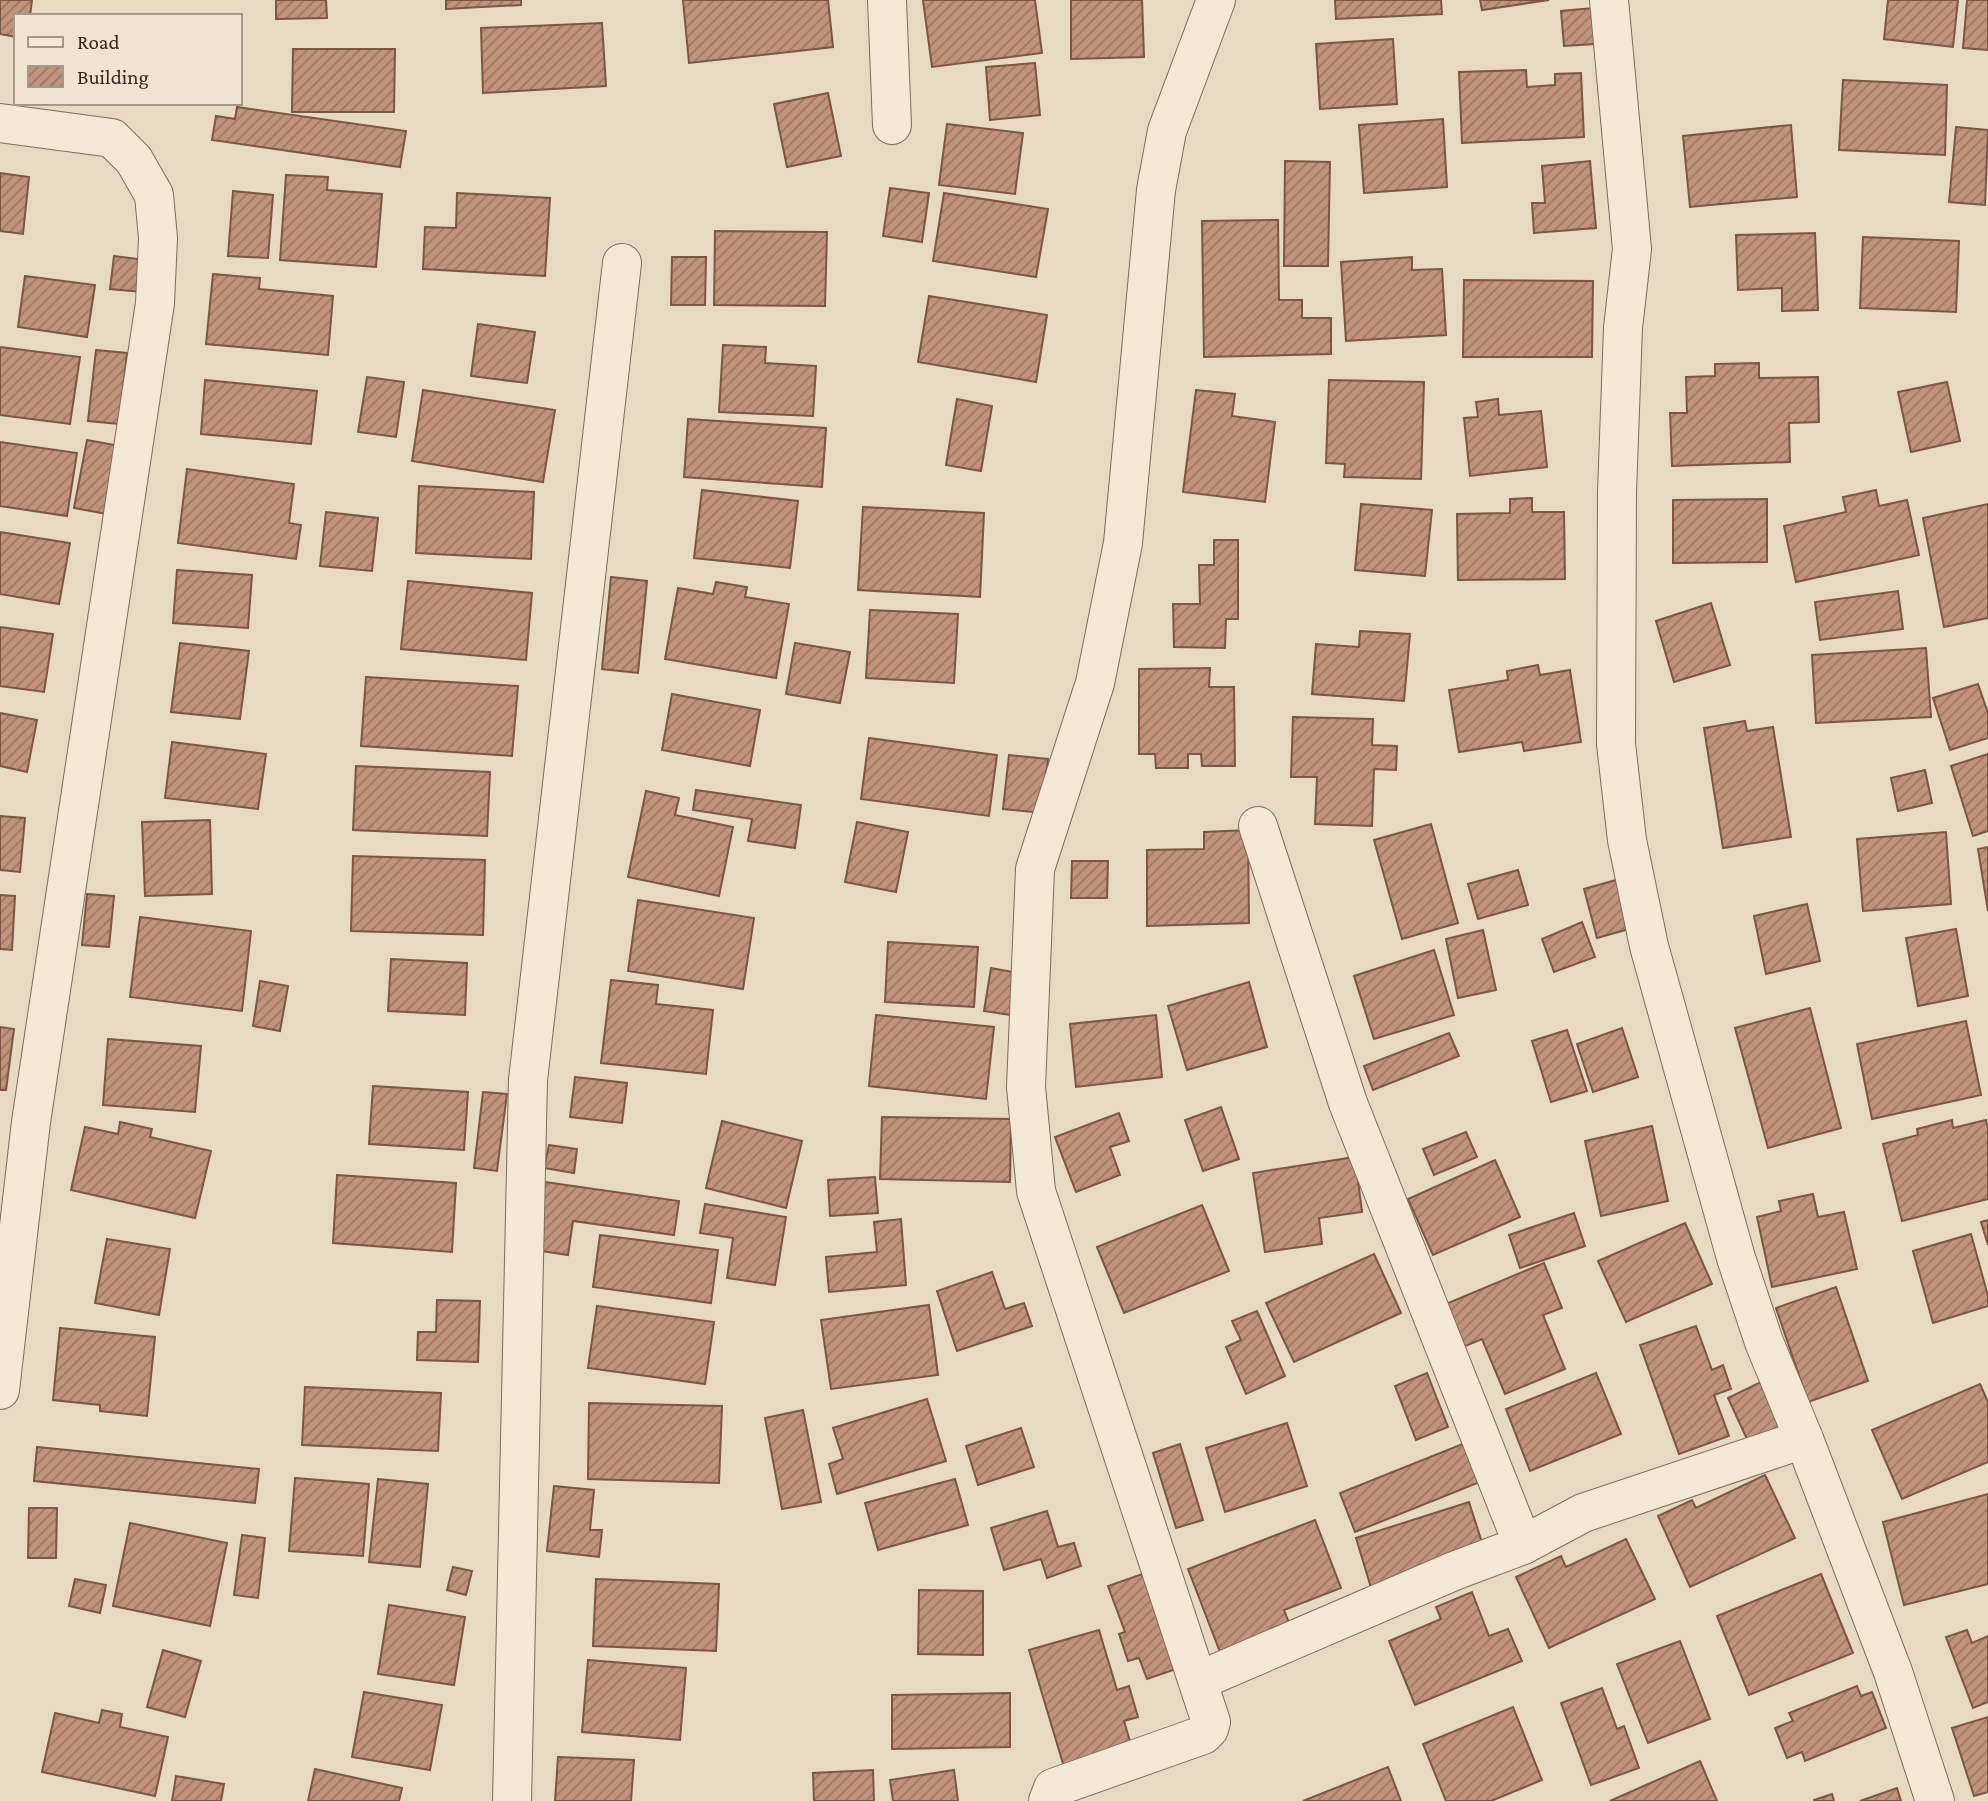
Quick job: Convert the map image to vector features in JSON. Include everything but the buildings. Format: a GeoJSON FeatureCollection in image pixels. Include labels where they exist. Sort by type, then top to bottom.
{"type":"FeatureCollection","features":[{"type":"Feature","properties":{"kind":"street"},"geometry":{"type":"LineString","coordinates":[[887,0],[892,125]]}},
{"type":"Feature","properties":{"kind":"street"},"geometry":{"type":"LineString","coordinates":[[1048,1801],[1054,1788],[1203,1735],[1211,1722],[1036,1191],[1026,1087],[1035,869],[1096,683],[1123,543],[1156,190],[1167,131],[1216,0]]}},
{"type":"Feature","properties":{"kind":"street"},"geometry":{"type":"LineString","coordinates":[[1609,0],[1632,248],[1623,328],[1617,492],[1616,744],[1627,840],[1649,946],[1736,1258],[1764,1342],[1893,1672],[1935,1801]]}},
{"type":"Feature","properties":{"kind":"street"},"geometry":{"type":"LineString","coordinates":[[0,123],[112,138],[134,160],[154,195],[158,238],[155,303],[31,1122],[0,1390]]}},
{"type":"Feature","properties":{"kind":"street"},"geometry":{"type":"LineString","coordinates":[[512,1801],[528,1080],[622,263]]}},
{"type":"Feature","properties":{"kind":"street"},"geometry":{"type":"LineString","coordinates":[[1258,826],[1349,1103],[1523,1545]]}},
{"type":"Feature","properties":{"kind":"street"},"geometry":{"type":"LineString","coordinates":[[1198,1681],[1454,1571],[1523,1545],[1583,1513],[1804,1439]]}}]}
